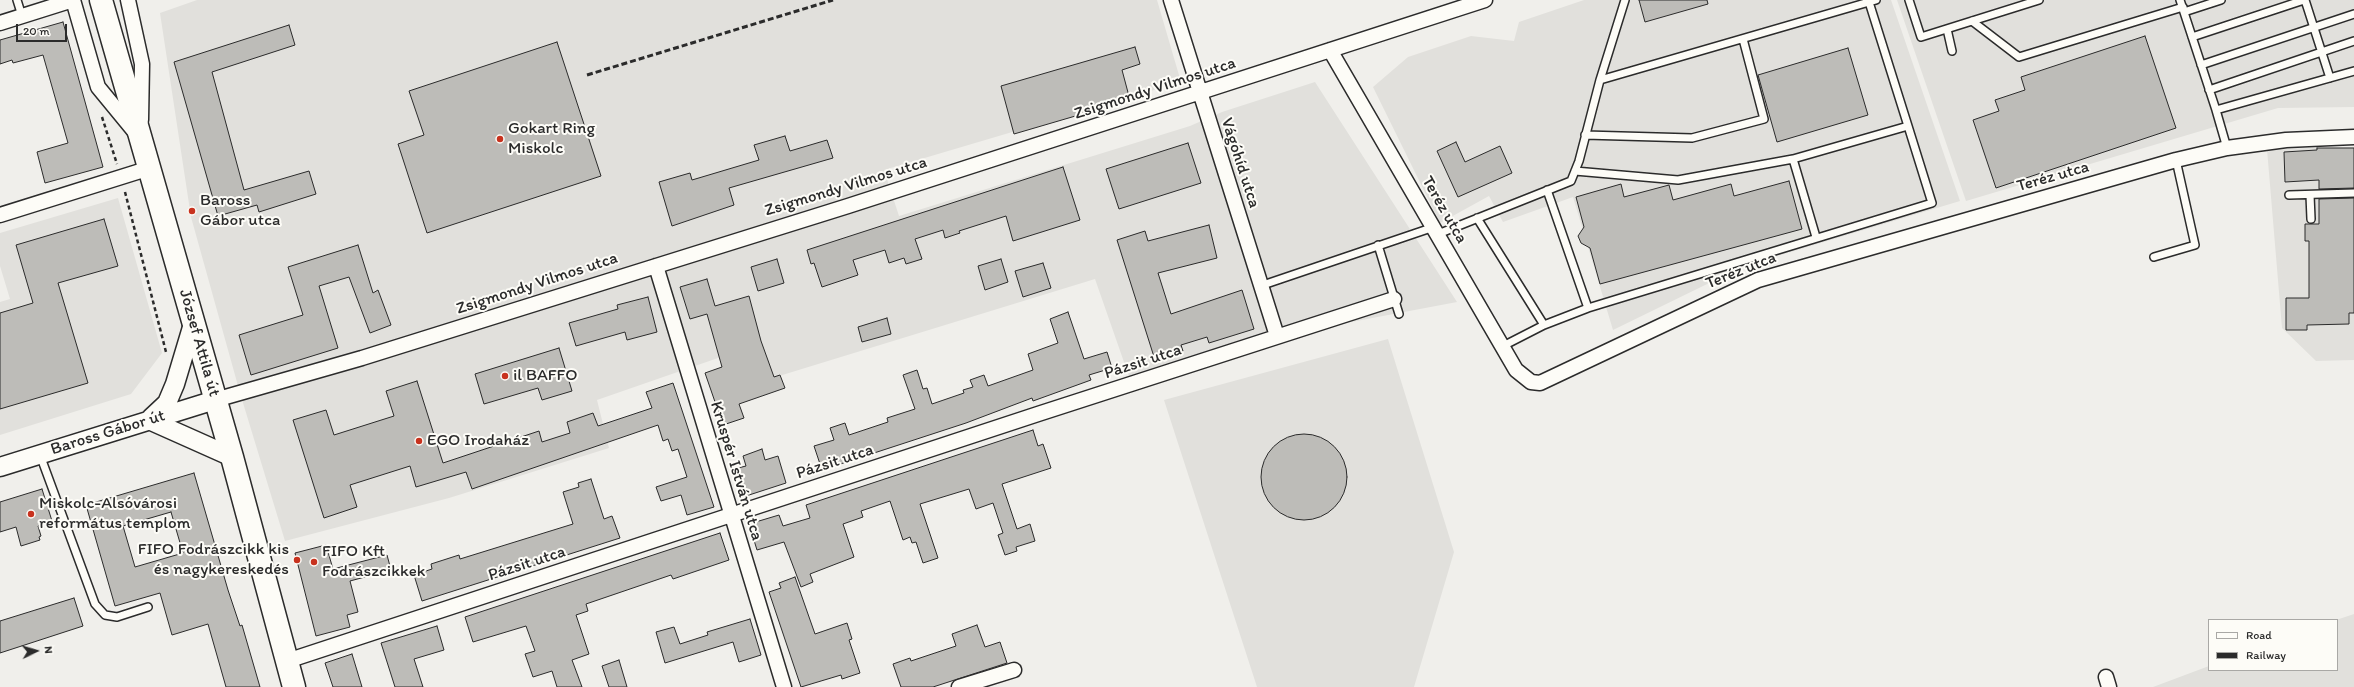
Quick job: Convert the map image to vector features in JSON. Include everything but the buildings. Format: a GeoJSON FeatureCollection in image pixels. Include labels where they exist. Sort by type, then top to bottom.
{"type":"FeatureCollection","features":[{"type":"Feature","properties":{"kind":"main road","name":"József Attila út"},"geometry":{"type":"LineString","coordinates":[[101,0],[232,457],[294,687]]}},
{"type":"Feature","properties":{"kind":"street"},"geometry":{"type":"LineString","coordinates":[[0,23],[73,0],[98,87],[141,138]]}},
{"type":"Feature","properties":{"kind":"street"},"geometry":{"type":"LineString","coordinates":[[128,0],[142,64],[141,138]]}},
{"type":"Feature","properties":{"kind":"street","name":"Vágóhíd utca"},"geometry":{"type":"LineString","coordinates":[[1171,0],[1199,94],[1277,336]]}},
{"type":"Feature","properties":{"kind":"street","name":"Zsigmondy Vilmos utca"},"geometry":{"type":"LineString","coordinates":[[215,400],[362,358],[656,266],[1199,94],[1485,0]]}},
{"type":"Feature","properties":{"kind":"street","name":"Teréz utca"},"geometry":{"type":"LineString","coordinates":[[1330,50],[1516,370],[1531,382],[1540,383],[1758,280],[2176,160],[2227,148],[2286,140],[2354,137]]}},
{"type":"Feature","properties":{"kind":"street"},"geometry":{"type":"LineString","coordinates":[[0,215],[150,168]]}},
{"type":"Feature","properties":{"kind":"street","name":"Kruspér István utca"},"geometry":{"type":"LineString","coordinates":[[656,266],[730,516],[784,687]]}},
{"type":"Feature","properties":{"kind":"street","name":"Pázsit utca"},"geometry":{"type":"LineString","coordinates":[[287,661],[1394,299]]}},
{"type":"Feature","properties":{"kind":"street"},"geometry":{"type":"LineString","coordinates":[[194,324],[175,384],[167,402],[149,420],[232,457]]}},
{"type":"Feature","properties":{"kind":"street","name":"Baross Gábor út"},"geometry":{"type":"LineString","coordinates":[[0,467],[215,400]]}},
{"type":"Feature","properties":{"kind":"street"},"geometry":{"type":"LineString","coordinates":[[959,687],[1014,670]]}},
{"type":"Feature","properties":{"kind":"lane"},"geometry":{"type":"LineString","coordinates":[[17,0],[22,16]]}},
{"type":"Feature","properties":{"kind":"lane"},"geometry":{"type":"LineString","coordinates":[[1260,286],[1378,246],[1436,231],[1477,218],[1571,181],[1625,0]]}},
{"type":"Feature","properties":{"kind":"lane"},"geometry":{"type":"LineString","coordinates":[[1909,0],[1921,37],[2039,0]]}},
{"type":"Feature","properties":{"kind":"lane"},"geometry":{"type":"LineString","coordinates":[[1972,21],[2019,57],[2182,6],[2221,0]]}},
{"type":"Feature","properties":{"kind":"lane"},"geometry":{"type":"LineString","coordinates":[[2192,36],[2305,0],[2330,78]]}},
{"type":"Feature","properties":{"kind":"lane"},"geometry":{"type":"LineString","coordinates":[[1503,346],[1544,325],[1588,308],[1816,237],[1932,203],[1908,126],[1873,1],[1600,80]]}},
{"type":"Feature","properties":{"kind":"lane"},"geometry":{"type":"LineString","coordinates":[[2182,6],[2227,148]]}},
{"type":"Feature","properties":{"kind":"lane"},"geometry":{"type":"LineString","coordinates":[[2201,65],[2354,14]]}},
{"type":"Feature","properties":{"kind":"lane"},"geometry":{"type":"LineString","coordinates":[[1946,29],[1952,51]]}},
{"type":"Feature","properties":{"kind":"lane"},"geometry":{"type":"LineString","coordinates":[[1585,135],[1692,138],[1764,119],[1743,39]]}},
{"type":"Feature","properties":{"kind":"lane"},"geometry":{"type":"LineString","coordinates":[[2209,90],[2354,41]]}},
{"type":"Feature","properties":{"kind":"lane"},"geometry":{"type":"LineString","coordinates":[[2216,110],[2354,71]]}},
{"type":"Feature","properties":{"kind":"lane"},"geometry":{"type":"LineString","coordinates":[[1575,171],[1678,180],[1793,159],[1908,126]]}},
{"type":"Feature","properties":{"kind":"lane"},"geometry":{"type":"LineString","coordinates":[[1793,159],[1816,237]]}},
{"type":"Feature","properties":{"kind":"lane"},"geometry":{"type":"LineString","coordinates":[[2154,257],[2195,246],[2176,160]]}},
{"type":"Feature","properties":{"kind":"lane"},"geometry":{"type":"LineString","coordinates":[[1547,190],[1588,308]]}},
{"type":"Feature","properties":{"kind":"lane"},"geometry":{"type":"LineString","coordinates":[[2288,195],[2354,193]]}},
{"type":"Feature","properties":{"kind":"lane"},"geometry":{"type":"LineString","coordinates":[[2310,195],[2310,219]]}},
{"type":"Feature","properties":{"kind":"lane"},"geometry":{"type":"LineString","coordinates":[[1477,218],[1544,325]]}},
{"type":"Feature","properties":{"kind":"lane"},"geometry":{"type":"LineString","coordinates":[[1378,246],[1398,314]]}},
{"type":"Feature","properties":{"kind":"lane"},"geometry":{"type":"LineString","coordinates":[[40,455],[95,604],[105,615],[117,617],[148,607]]}},
{"type":"Feature","properties":{"kind":"shaded area"},"geometry":{"type":"Polygon","coordinates":[[[197,0],[1157,0],[1181,82],[884,170],[899,216],[1190,126],[1222,112],[1315,82],[1457,302],[1277,336],[1132,385],[1095,279],[753,384],[741,350],[597,400],[609,448],[449,498],[285,541],[240,393],[191,217],[160,13],[197,0]]]}},
{"type":"Feature","properties":{"kind":"shaded area"},"geometry":{"type":"Polygon","coordinates":[[[1584,0],[1891,0],[1960,201],[1744,266],[1613,330],[1573,197],[1503,222],[1489,196],[1440,223],[1373,87],[1408,57],[1471,36],[1514,41],[1519,22],[1584,0]]]}},
{"type":"Feature","properties":{"kind":"shaded area"},"geometry":{"type":"Polygon","coordinates":[[[1897,0],[2354,0],[2354,107],[2278,108],[1966,201],[1897,0]]]}},
{"type":"Feature","properties":{"kind":"shaded area"},"geometry":{"type":"Polygon","coordinates":[[[2354,147],[2354,360],[2316,361],[2282,328],[2267,149],[2354,147]]]}},
{"type":"Feature","properties":{"kind":"shaded area"},"geometry":{"type":"Polygon","coordinates":[[[118,198],[162,353],[131,394],[0,435],[0,302],[10,299],[0,266],[0,233],[118,198]]]}},
{"type":"Feature","properties":{"kind":"shaded area"},"geometry":{"type":"Polygon","coordinates":[[[1388,339],[1454,552],[1414,687],[1257,687],[1164,400],[1388,339]]]}},
{"type":"Feature","properties":{"kind":"shaded area"},"geometry":{"type":"Polygon","coordinates":[[[2354,614],[2354,687],[2153,687],[2208,666],[2208,671],[2338,671],[2338,619],[2354,614]]]}},
{"type":"Feature","properties":{"kind":"railway"},"geometry":{"type":"LineString","coordinates":[[587,75],[833,0]]}},
{"type":"Feature","properties":{"kind":"place","name":"Gokart Ring Miskolc"},"geometry":{"type":"Point","coordinates":[500,139]}},
{"type":"Feature","properties":{"kind":"place","name":"Baross Gábor utca"},"geometry":{"type":"Point","coordinates":[192,211]}},
{"type":"Feature","properties":{"kind":"place","name":"il BAFFO"},"geometry":{"type":"Point","coordinates":[505,376]}},
{"type":"Feature","properties":{"kind":"place","name":"EGO Irodaház"},"geometry":{"type":"Point","coordinates":[419,441]}},
{"type":"Feature","properties":{"kind":"place","name":"Miskolc-Alsóvárosi református templom"},"geometry":{"type":"Point","coordinates":[31,514]}},
{"type":"Feature","properties":{"kind":"place","name":"FIFO Fodrászcikk kis és nagykereskedés"},"geometry":{"type":"Point","coordinates":[297,560]}},
{"type":"Feature","properties":{"kind":"place","name":"FIFO Kft Fodrászcikkek"},"geometry":{"type":"Point","coordinates":[314,562]}}]}
